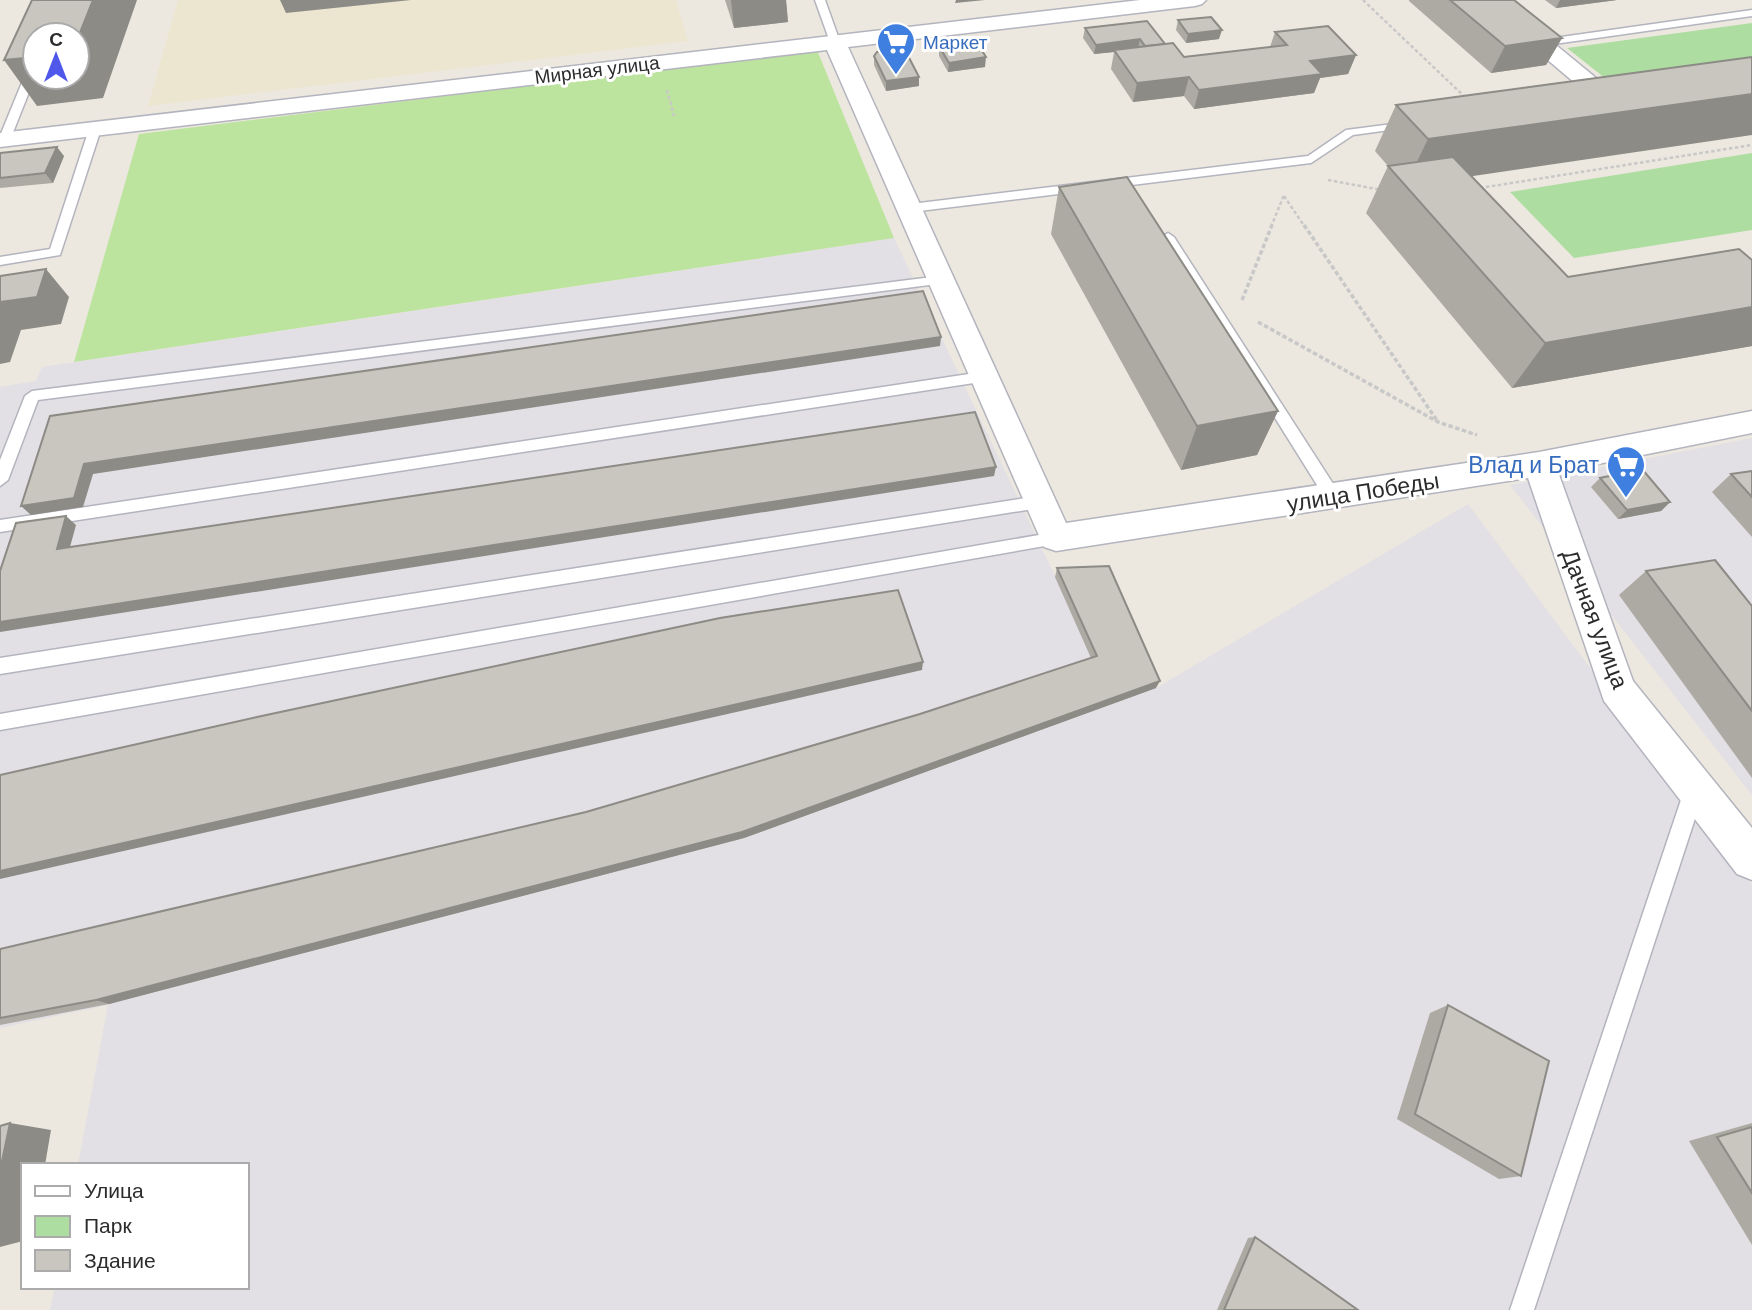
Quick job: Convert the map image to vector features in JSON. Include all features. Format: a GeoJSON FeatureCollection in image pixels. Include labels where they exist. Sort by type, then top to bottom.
{"type":"FeatureCollection","features":[{"type":"Feature","properties":{"kind":"street"},"geometry":{"type":"LineString","coordinates":[[1488,0],[1609,101]]}},
{"type":"Feature","properties":{"kind":"street","name":"Мирная улица"},"geometry":{"type":"LineString","coordinates":[[2,140],[835,42],[1093,6],[1179,1]]}},
{"type":"Feature","properties":{"kind":"street"},"geometry":{"type":"LineString","coordinates":[[835,42],[1056,538]]}},
{"type":"Feature","properties":{"kind":"street","name":"улица Победы"},"geometry":{"type":"LineString","coordinates":[[1056,538],[1539,464],[1752,422]]}},
{"type":"Feature","properties":{"kind":"street","name":"Дачная улица"},"geometry":{"type":"LineString","coordinates":[[1539,464],[1617,689],[1752,860]]}},
{"type":"Feature","properties":{"kind":"lane"},"geometry":{"type":"LineString","coordinates":[[820,0],[835,42]]}},
{"type":"Feature","properties":{"kind":"lane"},"geometry":{"type":"LineString","coordinates":[[1540,43],[1752,13]]}},
{"type":"Feature","properties":{"kind":"lane"},"geometry":{"type":"LineString","coordinates":[[2,140],[23,91]]}},
{"type":"Feature","properties":{"kind":"lane"},"geometry":{"type":"LineString","coordinates":[[911,208],[1311,159],[1350,132],[1417,124]]}},
{"type":"Feature","properties":{"kind":"lane"},"geometry":{"type":"LineString","coordinates":[[0,261],[55,252],[95,129]]}},
{"type":"Feature","properties":{"kind":"lane"},"geometry":{"type":"LineString","coordinates":[[1168,237],[1333,497]]}},
{"type":"Feature","properties":{"kind":"lane"},"geometry":{"type":"LineString","coordinates":[[0,480],[32,396],[940,280]]}},
{"type":"Feature","properties":{"kind":"lane"},"geometry":{"type":"LineString","coordinates":[[0,526],[982,377]]}},
{"type":"Feature","properties":{"kind":"lane"},"geometry":{"type":"LineString","coordinates":[[0,666],[1039,502]]}},
{"type":"Feature","properties":{"kind":"lane"},"geometry":{"type":"LineString","coordinates":[[0,722],[1056,538]]}},
{"type":"Feature","properties":{"kind":"lane"},"geometry":{"type":"LineString","coordinates":[[1522,1310],[1695,788]]}},
{"type":"Feature","properties":{"kind":"path"},"geometry":{"type":"LineString","coordinates":[[1363,0],[1475,106]]}},
{"type":"Feature","properties":{"kind":"path"},"geometry":{"type":"LineString","coordinates":[[1468,190],[1752,145]]}},
{"type":"Feature","properties":{"kind":"path"},"geometry":{"type":"LineString","coordinates":[[1238,310],[1293,173],[1311,159]]}},
{"type":"Feature","properties":{"kind":"path"},"geometry":{"type":"LineString","coordinates":[[1293,173],[1388,191]]}},
{"type":"Feature","properties":{"kind":"path"},"geometry":{"type":"LineString","coordinates":[[1283,196],[1438,422]]}},
{"type":"Feature","properties":{"kind":"path"},"geometry":{"type":"LineString","coordinates":[[1217,314],[1238,310],[1438,422],[1487,438]]}},
{"type":"Feature","properties":{"kind":"shaded area"},"geometry":{"type":"Polygon","coordinates":[[[178,0],[676,0],[688,41],[148,106],[178,0]]]}},
{"type":"Feature","properties":{"kind":"shaded area"},"geometry":{"type":"Polygon","coordinates":[[[894,238],[1055,576],[1106,574],[1156,688],[1468,504],[1752,885],[1752,1310],[50,1310],[55,1289],[248,1289],[248,1163],[78,1163],[108,1005],[0,1028],[0,387],[36,381],[42,367],[894,238]]]}},
{"type":"Feature","properties":{"kind":"shaded area"},"geometry":{"type":"Polygon","coordinates":[[[1752,438],[1752,795],[1510,485],[1752,438]]]}},
{"type":"Feature","properties":{"kind":"green space"},"geometry":{"type":"Polygon","coordinates":[[[1752,23],[1752,65],[1610,82],[1567,48],[1752,23]]]}},
{"type":"Feature","properties":{"kind":"green space"},"geometry":{"type":"Polygon","coordinates":[[[817,50],[894,238],[74,362],[139,134],[817,50]]]}},
{"type":"Feature","properties":{"kind":"green space"},"geometry":{"type":"Polygon","coordinates":[[[1752,153],[1752,230],[1574,258],[1510,192],[1752,153]]]}},
{"type":"Feature","properties":{"kind":"building"},"geometry":{"type":"Polygon","coordinates":[[[32,0],[93,0],[85,21],[22,21],[32,0]]]}},
{"type":"Feature","properties":{"kind":"building"},"geometry":{"type":"Polygon","coordinates":[[[1450,0],[1514,0],[1562,38],[1505,46],[1450,0]]]}},
{"type":"Feature","properties":{"kind":"building"},"geometry":{"type":"Polygon","coordinates":[[[1211,17],[1222,30],[1188,34],[1178,20],[1211,17]]]}},
{"type":"Feature","properties":{"kind":"building"},"geometry":{"type":"Polygon","coordinates":[[[1147,21],[1165,44],[1145,46],[1140,39],[1096,45],[1085,28],[1147,21]]]}},
{"type":"Feature","properties":{"kind":"building"},"geometry":{"type":"Polygon","coordinates":[[[21,24],[21,58],[4,60],[21,24]]]}},
{"type":"Feature","properties":{"kind":"building"},"geometry":{"type":"Polygon","coordinates":[[[1328,26],[1356,55],[1310,61],[1322,74],[1199,90],[1189,77],[1137,83],[1114,50],[1173,43],[1184,57],[1287,45],[1275,32],[1328,26]]]}},
{"type":"Feature","properties":{"kind":"building"},"geometry":{"type":"Polygon","coordinates":[[[976,41],[986,57],[949,63],[939,46],[976,41]]]}},
{"type":"Feature","properties":{"kind":"building"},"geometry":{"type":"Polygon","coordinates":[[[904,48],[919,77],[886,81],[874,56],[877,52],[904,48]]]}},
{"type":"Feature","properties":{"kind":"building"},"geometry":{"type":"Polygon","coordinates":[[[1752,57],[1752,94],[1428,139],[1396,105],[1752,57]]]}},
{"type":"Feature","properties":{"kind":"building"},"geometry":{"type":"Polygon","coordinates":[[[57,147],[45,173],[0,178],[0,153],[57,147]]]}},
{"type":"Feature","properties":{"kind":"building"},"geometry":{"type":"Polygon","coordinates":[[[1453,157],[1568,277],[1739,249],[1752,260],[1752,307],[1545,343],[1388,166],[1453,157]]]}},
{"type":"Feature","properties":{"kind":"building"},"geometry":{"type":"Polygon","coordinates":[[[1127,177],[1278,411],[1197,426],[1059,187],[1127,177]]]}},
{"type":"Feature","properties":{"kind":"building"},"geometry":{"type":"Polygon","coordinates":[[[46,269],[37,297],[0,302],[0,276],[46,269]]]}},
{"type":"Feature","properties":{"kind":"building"},"geometry":{"type":"Polygon","coordinates":[[[923,291],[941,337],[84,464],[74,498],[21,506],[50,416],[923,291]]]}},
{"type":"Feature","properties":{"kind":"building"},"geometry":{"type":"Polygon","coordinates":[[[975,412],[996,467],[0,622],[0,571],[16,523],[66,516],[57,549],[975,412]]]}},
{"type":"Feature","properties":{"kind":"building"},"geometry":{"type":"Polygon","coordinates":[[[1642,469],[1670,502],[1627,510],[1600,478],[1642,469]]]}},
{"type":"Feature","properties":{"kind":"building"},"geometry":{"type":"Polygon","coordinates":[[[1752,471],[1752,497],[1731,474],[1752,471]]]}},
{"type":"Feature","properties":{"kind":"building"},"geometry":{"type":"Polygon","coordinates":[[[1715,560],[1752,606],[1752,711],[1646,571],[1715,560]]]}},
{"type":"Feature","properties":{"kind":"building"},"geometry":{"type":"Polygon","coordinates":[[[1109,566],[1160,681],[742,832],[96,1000],[0,1018],[0,949],[586,812],[920,714],[1097,656],[1057,568],[1109,566]]]}},
{"type":"Feature","properties":{"kind":"building"},"geometry":{"type":"Polygon","coordinates":[[[898,590],[923,662],[0,871],[0,775],[720,618],[898,590]]]}},
{"type":"Feature","properties":{"kind":"building"},"geometry":{"type":"Polygon","coordinates":[[[1448,1005],[1549,1061],[1521,1176],[1415,1114],[1448,1005]]]}},
{"type":"Feature","properties":{"kind":"building"},"geometry":{"type":"Polygon","coordinates":[[[10,1123],[0,1171],[0,1126],[10,1123]]]}},
{"type":"Feature","properties":{"kind":"building"},"geometry":{"type":"Polygon","coordinates":[[[1752,1127],[1752,1193],[1717,1137],[1752,1127]]]}},
{"type":"Feature","properties":{"kind":"building"},"geometry":{"type":"Polygon","coordinates":[[[1255,1237],[1358,1310],[1224,1310],[1255,1237]]]}},
{"type":"Feature","properties":{"kind":"place","name":"Маркет"},"geometry":{"type":"Point","coordinates":[896,76]}},
{"type":"Feature","properties":{"kind":"place","name":"Влад и Брат"},"geometry":{"type":"Point","coordinates":[1626,499]}}]}
